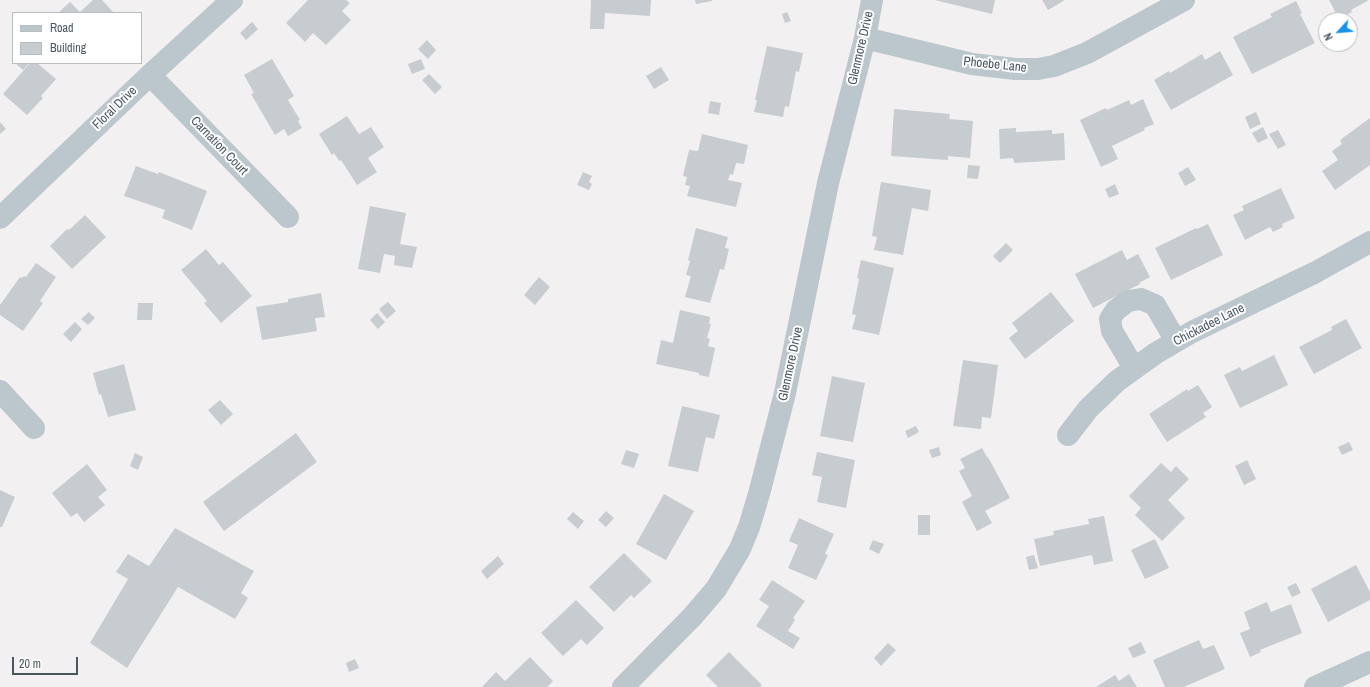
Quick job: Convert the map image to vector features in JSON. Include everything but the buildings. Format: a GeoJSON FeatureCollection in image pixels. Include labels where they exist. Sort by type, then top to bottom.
{"type":"FeatureCollection","features":[{"type":"Feature","properties":{"kind":"street","name":"Floral Drive"},"geometry":{"type":"LineString","coordinates":[[0,218],[232,0]]}},
{"type":"Feature","properties":{"kind":"street","name":"Glenmore Drive"},"geometry":{"type":"LineString","coordinates":[[623,687],[692,617],[716,589],[740,549],[749,527],[785,393],[828,183],[865,38],[872,0]]}},
{"type":"Feature","properties":{"kind":"street","name":"Phoebe Lane"},"geometry":{"type":"LineString","coordinates":[[865,38],[972,64],[1015,69],[1038,69],[1054,66],[1087,53],[1184,0]]}},
{"type":"Feature","properties":{"kind":"street","name":"Carnation Court"},"geometry":{"type":"LineString","coordinates":[[150,76],[288,217]]}},
{"type":"Feature","properties":{"kind":"street","name":"Chickadee Lane"},"geometry":{"type":"LineString","coordinates":[[1068,435],[1088,409],[1117,381],[1156,353],[1192,332],[1316,272],[1370,242]]}},
{"type":"Feature","properties":{"kind":"street"},"geometry":{"type":"LineString","coordinates":[[1134,368],[1112,331],[1110,319],[1116,310],[1128,301],[1141,299],[1155,305],[1176,341]]}},
{"type":"Feature","properties":{"kind":"street"},"geometry":{"type":"LineString","coordinates":[[0,391],[34,428]]}},
{"type":"Feature","properties":{"kind":"street"},"geometry":{"type":"LineString","coordinates":[[1315,687],[1370,662]]}}]}
